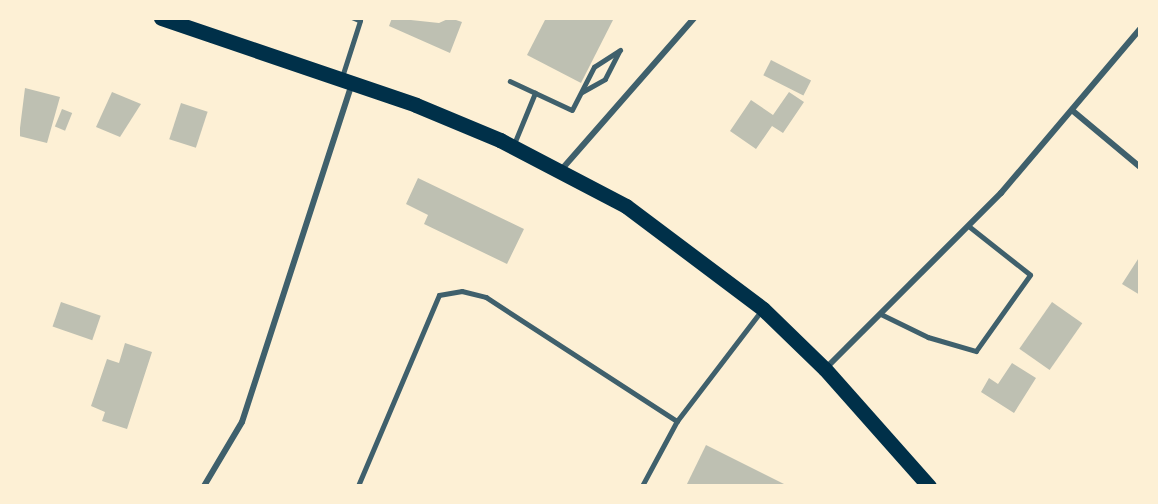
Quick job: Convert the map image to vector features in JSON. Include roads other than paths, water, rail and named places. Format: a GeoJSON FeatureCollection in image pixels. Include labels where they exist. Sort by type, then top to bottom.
{"type":"FeatureCollection","features":[{"type":"Feature","properties":{"kind":"main road"},"geometry":{"type":"LineString","coordinates":[[161,18],[347,81],[513,146],[562,169],[689,249],[763,309],[825,369],[929,486]]}},
{"type":"Feature","properties":{"kind":"street"},"geometry":{"type":"LineString","coordinates":[[562,169],[694,18]]}},
{"type":"Feature","properties":{"kind":"street"},"geometry":{"type":"LineString","coordinates":[[825,369],[968,226],[1072,111],[1140,29]]}},
{"type":"Feature","properties":{"kind":"street"},"geometry":{"type":"LineString","coordinates":[[204,486],[242,422],[347,81]]}},
{"type":"Feature","properties":{"kind":"street"},"geometry":{"type":"LineString","coordinates":[[1072,111],[1140,167]]}},
{"type":"Feature","properties":{"kind":"lane"},"geometry":{"type":"LineString","coordinates":[[347,81],[360,21],[352,18]]}},
{"type":"Feature","properties":{"kind":"lane"},"geometry":{"type":"LineString","coordinates":[[510,81],[572,110],[594,67],[620,50],[605,79],[582,92]]}},
{"type":"Feature","properties":{"kind":"lane"},"geometry":{"type":"LineString","coordinates":[[513,146],[535,93]]}},
{"type":"Feature","properties":{"kind":"lane"},"geometry":{"type":"LineString","coordinates":[[881,314],[928,337],[976,351],[1030,275],[968,226]]}},
{"type":"Feature","properties":{"kind":"lane"},"geometry":{"type":"LineString","coordinates":[[358,486],[439,295],[462,291],[486,297],[677,422]]}},
{"type":"Feature","properties":{"kind":"lane"},"geometry":{"type":"LineString","coordinates":[[642,486],[677,422],[763,309]]}}]}
